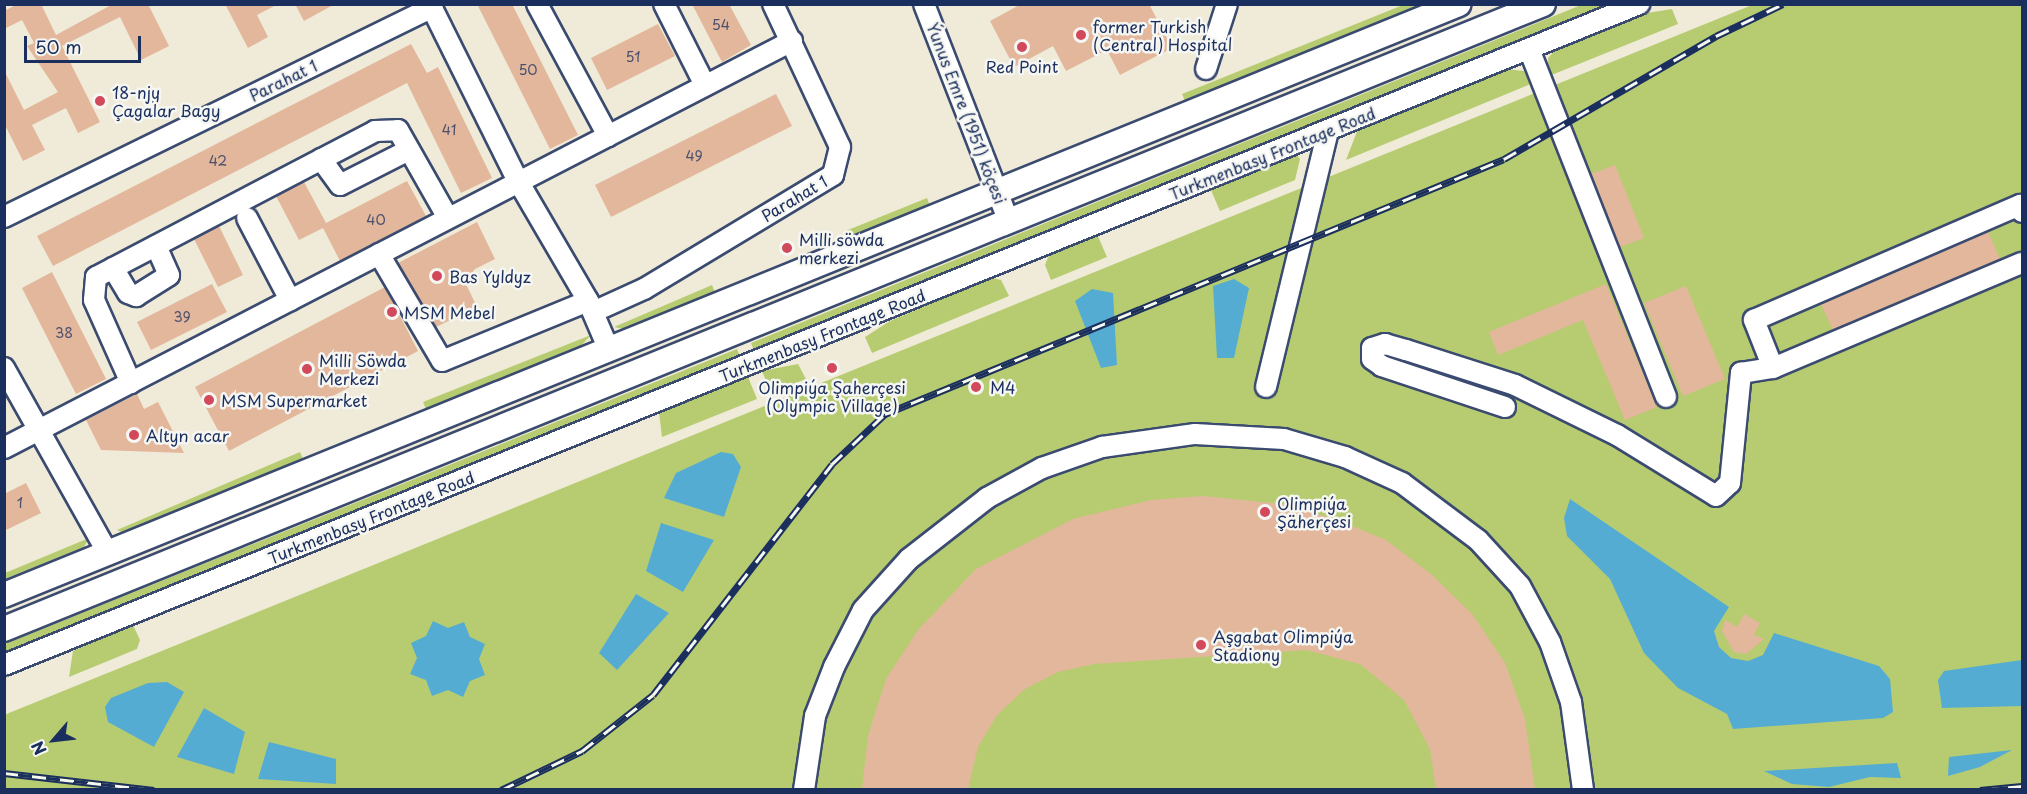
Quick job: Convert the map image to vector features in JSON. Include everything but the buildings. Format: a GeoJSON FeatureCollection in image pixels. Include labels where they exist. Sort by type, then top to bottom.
{"type":"FeatureCollection","features":[{"type":"Feature","properties":{"kind":"main road"},"geometry":{"type":"LineString","coordinates":[[4,595],[1459,4]]}},
{"type":"Feature","properties":{"kind":"main road"},"geometry":{"type":"LineString","coordinates":[[4,629],[1543,4]]}},
{"type":"Feature","properties":{"kind":"street"},"geometry":{"type":"LineString","coordinates":[[537,4],[608,136]]}},
{"type":"Feature","properties":{"kind":"street"},"geometry":{"type":"LineString","coordinates":[[664,4],[705,85]]}},
{"type":"Feature","properties":{"kind":"street","name":"Parahat 1"},"geometry":{"type":"LineString","coordinates":[[591,307],[644,289],[833,175],[840,147],[773,4]]}},
{"type":"Feature","properties":{"kind":"street","name":"Ýunus Emre (1951) köçesi"},"geometry":{"type":"LineString","coordinates":[[924,4],[1009,222]]}},
{"type":"Feature","properties":{"kind":"street"},"geometry":{"type":"LineString","coordinates":[[1206,69],[1227,4]]}},
{"type":"Feature","properties":{"kind":"street","name":"Turkmenbasy Frontage Road"},"geometry":{"type":"LineString","coordinates":[[4,665],[1639,4]]}},
{"type":"Feature","properties":{"kind":"street","name":"Parahat 1"},"geometry":{"type":"LineString","coordinates":[[4,217],[431,6],[518,181],[591,307],[609,350]]}},
{"type":"Feature","properties":{"kind":"street"},"geometry":{"type":"LineString","coordinates":[[4,448],[792,41]]}},
{"type":"Feature","properties":{"kind":"street"},"geometry":{"type":"LineString","coordinates":[[1529,49],[1666,397]]}},
{"type":"Feature","properties":{"kind":"street"},"geometry":{"type":"LineString","coordinates":[[131,383],[92,291],[96,277],[321,159],[387,128],[398,130],[448,218]]}},
{"type":"Feature","properties":{"kind":"street"},"geometry":{"type":"LineString","coordinates":[[1266,387],[1328,130]]}},
{"type":"Feature","properties":{"kind":"street"},"geometry":{"type":"LineString","coordinates":[[321,159],[340,185],[409,150]]}},
{"type":"Feature","properties":{"kind":"street"},"geometry":{"type":"LineString","coordinates":[[1773,368],[1754,320],[2020,205],[2022,212]]}},
{"type":"Feature","properties":{"kind":"street"},"geometry":{"type":"LineString","coordinates":[[247,218],[290,300]]}},
{"type":"Feature","properties":{"kind":"street"},"geometry":{"type":"LineString","coordinates":[[113,268],[128,293],[136,296],[169,275],[156,246]]}},
{"type":"Feature","properties":{"kind":"street"},"geometry":{"type":"LineString","coordinates":[[379,254],[442,361],[591,307]]}},
{"type":"Feature","properties":{"kind":"street"},"geometry":{"type":"LineString","coordinates":[[1505,407],[1382,366],[1372,359],[1372,348],[1396,347],[1515,385],[1617,435],[1716,496],[1730,483],[1739,376],[1752,368],[1773,368],[2022,263]]}},
{"type":"Feature","properties":{"kind":"street"},"geometry":{"type":"LineString","coordinates":[[4,368],[36,432],[108,553]]}},
{"type":"Feature","properties":{"kind":"street"},"geometry":{"type":"LineString","coordinates":[[804,789],[815,716],[834,667],[863,610],[909,559],[987,498],[1042,468],[1102,447],[1196,434],[1284,439],[1345,456],[1402,483],[1478,540],[1520,586],[1550,642],[1571,702],[1583,789]]}},
{"type":"Feature","properties":{"kind":"green space"},"geometry":{"type":"Polygon","coordinates":[[[1403,5],[1423,5],[1185,101],[1182,94],[1403,5]]]}},
{"type":"Feature","properties":{"kind":"green space"},"geometry":{"type":"Polygon","coordinates":[[[1581,5],[1605,5],[754,351],[751,343],[1581,5]]]}},
{"type":"Feature","properties":{"kind":"green space","name":"Olimpiýa Şäherçesi"},"geometry":{"type":"Polygon","coordinates":[[[1752,5],[2022,5],[2022,789],[5,790],[4,715],[1752,5]]]}},
{"type":"Feature","properties":{"kind":"green space"},"geometry":{"type":"Polygon","coordinates":[[[1672,9],[1678,24],[1549,76],[1548,58],[1557,48],[1641,14],[1672,9]]]}},
{"type":"Feature","properties":{"kind":"green space"},"geometry":{"type":"Polygon","coordinates":[[[1506,69],[1524,71],[1533,83],[1346,160],[1358,129],[1506,69]]]}},
{"type":"Feature","properties":{"kind":"green space"},"geometry":{"type":"Polygon","coordinates":[[[1295,153],[1300,159],[1295,180],[1220,211],[1210,188],[1295,153]]]}},
{"type":"Feature","properties":{"kind":"green space"},"geometry":{"type":"Polygon","coordinates":[[[927,198],[930,206],[858,235],[843,232],[927,198]]]}},
{"type":"Feature","properties":{"kind":"green space"},"geometry":{"type":"Polygon","coordinates":[[[1097,234],[1107,257],[1051,280],[1045,265],[1049,255],[1097,234]]]}},
{"type":"Feature","properties":{"kind":"green space"},"geometry":{"type":"Polygon","coordinates":[[[992,278],[1001,280],[1009,296],[872,353],[865,337],[890,321],[992,278]]]}},
{"type":"Feature","properties":{"kind":"green space"},"geometry":{"type":"Polygon","coordinates":[[[712,285],[715,293],[624,329],[614,327],[712,285]]]}},
{"type":"Feature","properties":{"kind":"green space"},"geometry":{"type":"Polygon","coordinates":[[[591,335],[579,348],[426,409],[423,402],[591,335]]]}},
{"type":"Feature","properties":{"kind":"green space"},"geometry":{"type":"Polygon","coordinates":[[[737,349],[740,357],[5,655],[5,644],[737,349]]]}},
{"type":"Feature","properties":{"kind":"green space"},"geometry":{"type":"Polygon","coordinates":[[[798,364],[806,379],[771,393],[762,371],[798,364]]]}},
{"type":"Feature","properties":{"kind":"green space"},"geometry":{"type":"Polygon","coordinates":[[[748,377],[757,399],[662,437],[659,412],[748,377]]]}},
{"type":"Feature","properties":{"kind":"green space"},"geometry":{"type":"Polygon","coordinates":[[[300,452],[303,459],[124,533],[117,530],[300,452]]]}},
{"type":"Feature","properties":{"kind":"green space"},"geometry":{"type":"Polygon","coordinates":[[[89,538],[84,547],[5,579],[5,573],[89,538]]]}},
{"type":"Feature","properties":{"kind":"green space"},"geometry":{"type":"Polygon","coordinates":[[[133,625],[140,640],[137,649],[69,677],[73,651],[133,625]]]}},
{"type":"Feature","properties":{"kind":"water"},"geometry":{"type":"Polygon","coordinates":[[[1234,279],[1249,288],[1234,358],[1217,358],[1213,286],[1234,279]]]}},
{"type":"Feature","properties":{"kind":"water"},"geometry":{"type":"Polygon","coordinates":[[[1092,289],[1113,293],[1117,365],[1101,368],[1075,301],[1092,289]]]}},
{"type":"Feature","properties":{"kind":"water"},"geometry":{"type":"Polygon","coordinates":[[[721,452],[733,454],[741,467],[724,517],[664,498],[676,473],[721,452]]]}},
{"type":"Feature","properties":{"kind":"water"},"geometry":{"type":"Polygon","coordinates":[[[1570,499],[1729,607],[1714,631],[1719,647],[1731,658],[1748,661],[1763,655],[1774,633],[1879,666],[1890,679],[1893,712],[1883,718],[1733,729],[1727,714],[1678,688],[1644,653],[1610,579],[1567,536],[1564,518],[1570,499]]]}},
{"type":"Feature","properties":{"kind":"water"},"geometry":{"type":"Polygon","coordinates":[[[661,523],[714,540],[683,592],[646,571],[661,523]]]}},
{"type":"Feature","properties":{"kind":"water"},"geometry":{"type":"Polygon","coordinates":[[[636,594],[669,613],[617,670],[599,653],[636,594]]]}},
{"type":"Feature","properties":{"kind":"water"},"geometry":{"type":"Polygon","coordinates":[[[433,621],[448,628],[464,622],[470,637],[485,644],[479,659],[485,675],[470,681],[463,697],[448,690],[432,696],[426,680],[410,674],[417,658],[411,643],[426,636],[433,621]]]}},
{"type":"Feature","properties":{"kind":"water"},"geometry":{"type":"Polygon","coordinates":[[[2022,660],[2022,706],[1942,708],[1938,680],[1944,671],[2022,660]]]}},
{"type":"Feature","properties":{"kind":"water"},"geometry":{"type":"Polygon","coordinates":[[[167,682],[184,692],[154,747],[108,722],[105,707],[111,698],[148,683],[167,682]]]}},
{"type":"Feature","properties":{"kind":"water"},"geometry":{"type":"Polygon","coordinates":[[[204,708],[245,732],[234,774],[177,757],[204,708]]]}},
{"type":"Feature","properties":{"kind":"water"},"geometry":{"type":"Polygon","coordinates":[[[269,742],[336,759],[336,784],[258,779],[269,742]]]}},
{"type":"Feature","properties":{"kind":"water"},"geometry":{"type":"Polygon","coordinates":[[[2012,750],[1980,767],[1948,776],[1949,757],[2012,750]]]}},
{"type":"Feature","properties":{"kind":"water"},"geometry":{"type":"Polygon","coordinates":[[[1897,763],[1901,778],[1870,777],[1829,787],[1792,784],[1764,771],[1897,763]]]}},
{"type":"Feature","properties":{"kind":"railway"},"geometry":{"type":"LineString","coordinates":[[501,790],[582,751],[653,695],[832,464],[885,414],[1504,159],[1716,36],[1783,4]]}},
{"type":"Feature","properties":{"kind":"railway"},"geometry":{"type":"LineString","coordinates":[[4,773],[154,790]]}},
{"type":"Feature","properties":{"kind":"railway"},"geometry":{"type":"LineString","coordinates":[[1980,790],[2022,786]]}},
{"type":"Feature","properties":{"kind":"place","name":"former Turkish (Central) Hospital"},"geometry":{"type":"Point","coordinates":[1081,35]}},
{"type":"Feature","properties":{"kind":"place","name":"Red Point"},"geometry":{"type":"Point","coordinates":[1022,47]}},
{"type":"Feature","properties":{"kind":"place","name":"18-njy Çagalar Bagy"},"geometry":{"type":"Point","coordinates":[100,101]}},
{"type":"Feature","properties":{"kind":"place","name":"Milli söwda merkezi"},"geometry":{"type":"Point","coordinates":[787,248]}},
{"type":"Feature","properties":{"kind":"place","name":"Bas Yyldyz"},"geometry":{"type":"Point","coordinates":[437,276]}},
{"type":"Feature","properties":{"kind":"place","name":"MSM Mebel"},"geometry":{"type":"Point","coordinates":[392,312]}},
{"type":"Feature","properties":{"kind":"place","name":"Olimpiýa Şaherçesi (Olympic Village)"},"geometry":{"type":"Point","coordinates":[832,368]}},
{"type":"Feature","properties":{"kind":"place","name":"Milli Söwda Merkezi"},"geometry":{"type":"Point","coordinates":[307,369]}},
{"type":"Feature","properties":{"kind":"place","name":"M4"},"geometry":{"type":"Point","coordinates":[976,387]}},
{"type":"Feature","properties":{"kind":"place","name":"MSM Supermarket"},"geometry":{"type":"Point","coordinates":[209,400]}},
{"type":"Feature","properties":{"kind":"place","name":"Altyn acar"},"geometry":{"type":"Point","coordinates":[134,435]}},
{"type":"Feature","properties":{"kind":"place","name":"Olimpiýa Şäherçesi"},"geometry":{"type":"Point","coordinates":[1265,512]}},
{"type":"Feature","properties":{"kind":"place","name":"Aşgabat Olimpiýa Stadiony"},"geometry":{"type":"Point","coordinates":[1201,645]}}]}
